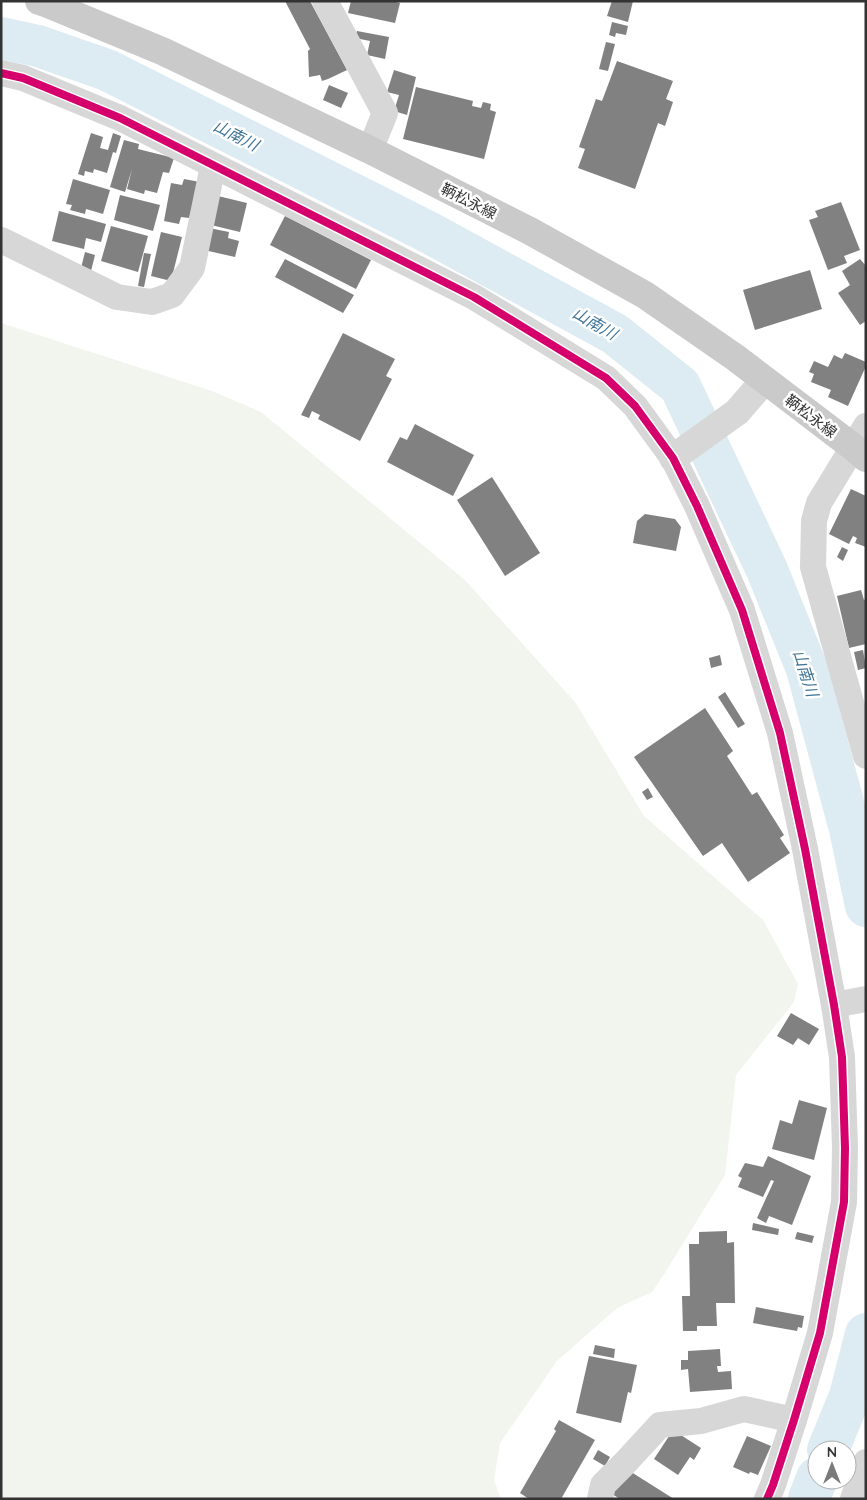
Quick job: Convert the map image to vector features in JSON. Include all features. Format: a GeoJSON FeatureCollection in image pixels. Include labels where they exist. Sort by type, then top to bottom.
{"type":"FeatureCollection","features":[{"type":"Feature","properties":{"kind":"main road","name":"鞆松永線"},"geometry":{"type":"LineString","coordinates":[[39,1],[162,51],[370,150],[530,231],[645,296],[736,358],[764,381],[862,444]]}},
{"type":"Feature","properties":{"kind":"street"},"geometry":{"type":"LineString","coordinates":[[325,1],[385,114],[370,150]]}},
{"type":"Feature","properties":{"kind":"street"},"geometry":{"type":"LineString","coordinates":[[1,73],[23,78],[120,118],[474,297],[606,378],[679,453],[697,506],[742,610],[780,733],[805,849],[850,1002],[842,1057],[845,1148],[844,1202],[820,1333],[794,1420],[767,1499]]}},
{"type":"Feature","properties":{"kind":"street"},"geometry":{"type":"LineString","coordinates":[[1,240],[117,297],[152,302],[172,295],[192,268],[213,166]]}},
{"type":"Feature","properties":{"kind":"street"},"geometry":{"type":"LineString","coordinates":[[679,453],[737,412],[764,381]]}},
{"type":"Feature","properties":{"kind":"street"},"geometry":{"type":"LineString","coordinates":[[862,444],[819,503],[814,521],[813,567],[866,756]]}},
{"type":"Feature","properties":{"kind":"street"},"geometry":{"type":"LineString","coordinates":[[600,1499],[603,1485],[660,1425],[701,1421],[744,1409],[794,1420]]}},
{"type":"Feature","properties":{"kind":"street"},"geometry":{"type":"LineString","coordinates":[[853,1499],[866,1462]]}},
{"type":"Feature","properties":{"kind":"shaded area"},"geometry":{"type":"Polygon","coordinates":[[[1,323],[212,391],[261,412],[465,580],[575,702],[644,816],[763,920],[798,984],[794,1002],[736,1075],[725,1175],[652,1292],[617,1308],[557,1361],[500,1443],[494,1480],[501,1499],[1,1499],[1,323]]]}},
{"type":"Feature","properties":{"kind":"building"},"geometry":{"type":"Polygon","coordinates":[[[285,1],[310,1],[347,70],[322,81],[320,75],[309,77],[308,51],[310,49],[285,1]]]}},
{"type":"Feature","properties":{"kind":"building"},"geometry":{"type":"Polygon","coordinates":[[[351,1],[392,1],[400,3],[395,23],[348,13],[351,1]]]}},
{"type":"Feature","properties":{"kind":"building"},"geometry":{"type":"Polygon","coordinates":[[[612,1],[633,1],[628,22],[607,16],[612,1]]]}},
{"type":"Feature","properties":{"kind":"building"},"geometry":{"type":"Polygon","coordinates":[[[612,22],[628,26],[626,35],[616,33],[615,37],[609,35],[612,22]]]}},
{"type":"Feature","properties":{"kind":"building"},"geometry":{"type":"Polygon","coordinates":[[[357,31],[389,37],[385,59],[367,55],[370,41],[355,38],[357,31]]]}},
{"type":"Feature","properties":{"kind":"building"},"geometry":{"type":"Polygon","coordinates":[[[606,42],[615,44],[608,71],[599,69],[606,42]]]}},
{"type":"Feature","properties":{"kind":"building"},"geometry":{"type":"Polygon","coordinates":[[[617,61],[673,81],[666,99],[673,102],[665,126],[658,123],[635,189],[578,168],[585,149],[579,147],[596,99],[602,101],[617,61]]]}},
{"type":"Feature","properties":{"kind":"building"},"geometry":{"type":"Polygon","coordinates":[[[394,70],[416,77],[407,115],[394,111],[399,95],[387,92],[394,70]]]}},
{"type":"Feature","properties":{"kind":"building"},"geometry":{"type":"Polygon","coordinates":[[[329,85],[348,93],[341,108],[323,100],[329,85]]]}},
{"type":"Feature","properties":{"kind":"building"},"geometry":{"type":"Polygon","coordinates":[[[416,87],[473,101],[472,106],[481,108],[483,102],[491,104],[490,110],[496,112],[484,159],[403,139],[416,87]]]}},
{"type":"Feature","properties":{"kind":"building"},"geometry":{"type":"Polygon","coordinates":[[[91,133],[103,137],[100,148],[108,150],[113,133],[121,136],[116,153],[113,152],[107,173],[94,169],[93,173],[85,171],[84,176],[78,174],[91,133]]]}},
{"type":"Feature","properties":{"kind":"building"},"geometry":{"type":"Polygon","coordinates":[[[124,140],[139,144],[138,149],[174,158],[169,173],[163,172],[157,193],[145,190],[144,194],[127,189],[132,169],[125,192],[110,187],[124,140]]]}},
{"type":"Feature","properties":{"kind":"building"},"geometry":{"type":"Polygon","coordinates":[[[73,179],[110,190],[103,214],[86,209],[85,214],[70,210],[72,205],[66,204],[73,179]]]}},
{"type":"Feature","properties":{"kind":"building"},"geometry":{"type":"Polygon","coordinates":[[[184,179],[200,182],[189,218],[181,217],[179,224],[164,221],[171,183],[182,185],[184,179]]]}},
{"type":"Feature","properties":{"kind":"building"},"geometry":{"type":"Polygon","coordinates":[[[120,195],[160,205],[153,231],[114,220],[120,195]]]}},
{"type":"Feature","properties":{"kind":"building"},"geometry":{"type":"Polygon","coordinates":[[[218,196],[247,203],[240,232],[211,225],[218,196]]]}},
{"type":"Feature","properties":{"kind":"building"},"geometry":{"type":"Polygon","coordinates":[[[841,202],[860,250],[844,256],[847,263],[828,270],[809,220],[818,217],[815,211],[841,202]]]}},
{"type":"Feature","properties":{"kind":"building"},"geometry":{"type":"Polygon","coordinates":[[[59,211],[106,224],[101,242],[86,238],[84,249],[52,241],[59,211]]]}},
{"type":"Feature","properties":{"kind":"building"},"geometry":{"type":"Polygon","coordinates":[[[285,216],[371,260],[356,289],[270,245],[285,216]]]}},
{"type":"Feature","properties":{"kind":"building"},"geometry":{"type":"Polygon","coordinates":[[[111,226],[148,236],[138,272],[101,261],[111,226]]]}},
{"type":"Feature","properties":{"kind":"building"},"geometry":{"type":"Polygon","coordinates":[[[209,228],[229,232],[228,238],[239,241],[235,257],[204,250],[209,228]]]}},
{"type":"Feature","properties":{"kind":"building"},"geometry":{"type":"Polygon","coordinates":[[[161,232],[182,237],[171,281],[151,276],[161,232]]]}},
{"type":"Feature","properties":{"kind":"building"},"geometry":{"type":"Polygon","coordinates":[[[85,252],[95,255],[91,271],[81,268],[85,252]]]}},
{"type":"Feature","properties":{"kind":"building"},"geometry":{"type":"Polygon","coordinates":[[[144,253],[151,254],[144,287],[138,286],[144,253]]]}},
{"type":"Feature","properties":{"kind":"building"},"geometry":{"type":"Polygon","coordinates":[[[285,259],[354,295],[343,313],[275,277],[285,259]]]}},
{"type":"Feature","properties":{"kind":"building"},"geometry":{"type":"Polygon","coordinates":[[[860,259],[866,266],[866,321],[860,325],[838,293],[850,285],[842,271],[860,259]]]}},
{"type":"Feature","properties":{"kind":"building"},"geometry":{"type":"Polygon","coordinates":[[[810,270],[822,309],[755,330],[743,290],[810,270]]]}},
{"type":"Feature","properties":{"kind":"building"},"geometry":{"type":"Polygon","coordinates":[[[343,333],[395,359],[386,376],[392,379],[360,441],[318,419],[320,415],[312,411],[309,418],[301,415],[343,333]]]}},
{"type":"Feature","properties":{"kind":"building"},"geometry":{"type":"Polygon","coordinates":[[[845,353],[866,362],[866,366],[848,406],[828,397],[831,390],[811,382],[814,374],[809,372],[814,361],[828,367],[834,355],[842,359],[845,353]]]}},
{"type":"Feature","properties":{"kind":"building"},"geometry":{"type":"Polygon","coordinates":[[[415,424],[474,455],[453,496],[387,462],[400,437],[407,440],[415,424]]]}},
{"type":"Feature","properties":{"kind":"building"},"geometry":{"type":"Polygon","coordinates":[[[492,477],[540,553],[505,576],[457,500],[492,477]]]}},
{"type":"Feature","properties":{"kind":"building"},"geometry":{"type":"Polygon","coordinates":[[[851,489],[866,496],[866,547],[855,543],[857,538],[853,536],[849,544],[829,534],[851,489]]]}},
{"type":"Feature","properties":{"kind":"building"},"geometry":{"type":"Polygon","coordinates":[[[645,514],[675,519],[681,527],[676,551],[633,543],[637,521],[645,514]]]}},
{"type":"Feature","properties":{"kind":"building"},"geometry":{"type":"Polygon","coordinates":[[[842,547],[848,550],[843,561],[837,557],[842,547]]]}},
{"type":"Feature","properties":{"kind":"building"},"geometry":{"type":"Polygon","coordinates":[[[861,590],[864,600],[866,599],[866,644],[849,648],[837,596],[861,590]]]}},
{"type":"Feature","properties":{"kind":"building"},"geometry":{"type":"Polygon","coordinates":[[[863,650],[866,668],[858,670],[854,652],[863,650]]]}},
{"type":"Feature","properties":{"kind":"building"},"geometry":{"type":"Polygon","coordinates":[[[720,655],[722,665],[711,668],[709,658],[720,655]]]}},
{"type":"Feature","properties":{"kind":"building"},"geometry":{"type":"Polygon","coordinates":[[[725,692],[745,724],[738,728],[718,697],[725,692]]]}},
{"type":"Feature","properties":{"kind":"building"},"geometry":{"type":"Polygon","coordinates":[[[705,708],[733,751],[727,756],[752,795],[757,792],[784,835],[780,838],[790,853],[748,882],[722,843],[703,856],[634,757],[705,708]]]}},
{"type":"Feature","properties":{"kind":"building"},"geometry":{"type":"Polygon","coordinates":[[[648,788],[653,797],[647,800],[642,792],[648,788]]]}},
{"type":"Feature","properties":{"kind":"building"},"geometry":{"type":"Polygon","coordinates":[[[791,1013],[819,1029],[809,1045],[798,1038],[793,1045],[777,1036],[791,1013]]]}},
{"type":"Feature","properties":{"kind":"building"},"geometry":{"type":"Polygon","coordinates":[[[799,1100],[827,1108],[814,1160],[772,1149],[780,1120],[792,1124],[799,1100]]]}},
{"type":"Feature","properties":{"kind":"building"},"geometry":{"type":"Polygon","coordinates":[[[768,1156],[811,1176],[792,1225],[769,1216],[766,1223],[757,1218],[774,1181],[771,1180],[763,1197],[738,1187],[742,1178],[738,1176],[745,1163],[763,1167],[768,1156]]]}},
{"type":"Feature","properties":{"kind":"building"},"geometry":{"type":"Polygon","coordinates":[[[753,1223],[779,1229],[778,1235],[752,1230],[753,1223]]]}},
{"type":"Feature","properties":{"kind":"building"},"geometry":{"type":"Polygon","coordinates":[[[727,1231],[727,1243],[734,1242],[735,1303],[716,1303],[717,1326],[697,1326],[697,1331],[683,1331],[682,1296],[690,1296],[689,1244],[699,1244],[699,1232],[727,1231]]]}},
{"type":"Feature","properties":{"kind":"building"},"geometry":{"type":"Polygon","coordinates":[[[797,1232],[814,1236],[812,1243],[795,1239],[797,1232]]]}},
{"type":"Feature","properties":{"kind":"building"},"geometry":{"type":"Polygon","coordinates":[[[756,1307],[804,1316],[802,1328],[798,1327],[797,1331],[753,1323],[756,1307]]]}},
{"type":"Feature","properties":{"kind":"building"},"geometry":{"type":"Polygon","coordinates":[[[595,1345],[615,1349],[614,1358],[593,1354],[595,1345]]]}},
{"type":"Feature","properties":{"kind":"building"},"geometry":{"type":"Polygon","coordinates":[[[720,1349],[721,1366],[717,1366],[718,1372],[731,1371],[732,1389],[690,1392],[688,1369],[681,1370],[681,1360],[688,1360],[688,1351],[720,1349]]]}},
{"type":"Feature","properties":{"kind":"building"},"geometry":{"type":"Polygon","coordinates":[[[589,1356],[637,1365],[631,1393],[628,1392],[621,1423],[576,1413],[589,1356]]]}},
{"type":"Feature","properties":{"kind":"building"},"geometry":{"type":"Polygon","coordinates":[[[559,1420],[595,1440],[561,1499],[529,1499],[520,1493],[556,1431],[554,1429],[559,1420]]]}},
{"type":"Feature","properties":{"kind":"building"},"geometry":{"type":"Polygon","coordinates":[[[673,1430],[701,1448],[694,1460],[690,1457],[678,1475],[654,1459],[673,1430]]]}},
{"type":"Feature","properties":{"kind":"building"},"geometry":{"type":"Polygon","coordinates":[[[747,1436],[771,1446],[758,1475],[750,1472],[749,1474],[733,1467],[747,1436]]]}},
{"type":"Feature","properties":{"kind":"building"},"geometry":{"type":"Polygon","coordinates":[[[598,1450],[610,1457],[605,1466],[593,1459],[598,1450]]]}},
{"type":"Feature","properties":{"kind":"building"},"geometry":{"type":"Polygon","coordinates":[[[628,1470],[674,1499],[620,1499],[612,1494],[628,1470]]]}},
{"type":"Feature","properties":{"kind":"waterway","name":"山南川"},"geometry":{"type":"LineString","coordinates":[[1,38],[38,46],[107,70],[428,232],[615,334],[680,386],[767,570],[807,669],[850,829],[866,906]]}},
{"type":"Feature","properties":{"kind":"waterway","name":"山南川"},"geometry":{"type":"LineString","coordinates":[[832,1440],[850,1396],[866,1334]]}},
{"type":"Feature","properties":{"kind":"waterway","name":"山南川"},"geometry":{"type":"LineString","coordinates":[[809,1499],[812,1490]]}},
{"type":"Feature","properties":{"kind":"cycle path"},"geometry":{"type":"LineString","coordinates":[[1,73],[23,78],[120,118],[474,297],[606,378],[635,406],[673,458],[697,506],[742,610],[780,733],[805,849],[842,1057],[845,1148],[844,1202],[820,1333],[794,1420],[767,1499]]}}]}
